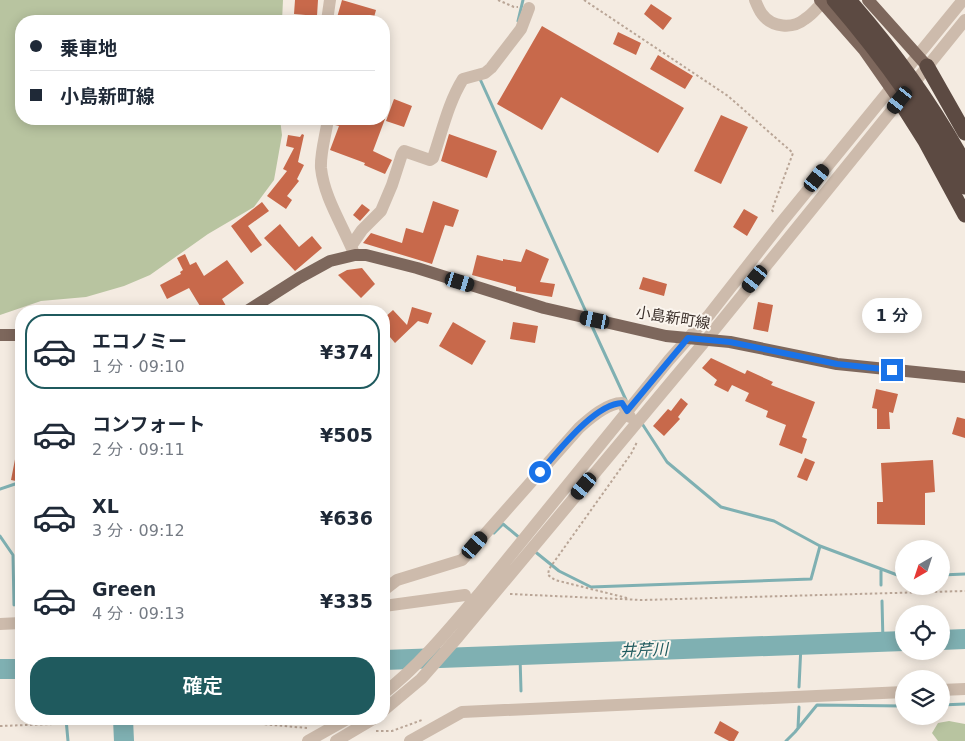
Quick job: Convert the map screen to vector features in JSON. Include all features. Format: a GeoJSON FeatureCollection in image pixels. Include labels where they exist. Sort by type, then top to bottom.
{"type":"FeatureCollection","features":[{"type":"Feature","properties":{"kind":"highway"},"geometry":{"type":"LineString","coordinates":[[849,0],[899,60],[940,120],[965,164]]}},
{"type":"Feature","properties":{"kind":"highway"},"geometry":{"type":"LineString","coordinates":[[826,1],[889,67],[930,128],[965,187]]}},
{"type":"Feature","properties":{"kind":"highway"},"geometry":{"type":"LineString","coordinates":[[922,61],[965,133]]}},
{"type":"Feature","properties":{"kind":"highway"},"geometry":{"type":"LineString","coordinates":[[895,94],[925,141],[965,214]]}},
{"type":"Feature","properties":{"kind":"main road"},"geometry":{"type":"LineString","coordinates":[[868,0],[922,61]]}},
{"type":"Feature","properties":{"kind":"main road"},"geometry":{"type":"LineString","coordinates":[[826,1],[895,94]]}},
{"type":"Feature","properties":{"kind":"main road","name":"小島新町線"},"geometry":{"type":"LineString","coordinates":[[256,305],[299,278],[353,251],[383,258],[578,316],[666,336],[730,342],[837,364],[965,377]]}},
{"type":"Feature","properties":{"kind":"main road"},"geometry":{"type":"LineString","coordinates":[[0,335],[15,335]]}},
{"type":"Feature","properties":{"kind":"street"},"geometry":{"type":"LineString","coordinates":[[328,15],[330,0]]}},
{"type":"Feature","properties":{"kind":"street"},"geometry":{"type":"LineString","coordinates":[[754,0],[762,15],[772,23],[784,26],[795,25],[805,20],[826,1]]}},
{"type":"Feature","properties":{"kind":"street"},"geometry":{"type":"LineString","coordinates":[[390,705],[421,679],[706,340],[922,61],[945,22],[963,0]]}},
{"type":"Feature","properties":{"kind":"street"},"geometry":{"type":"LineString","coordinates":[[353,251],[362,230],[382,212],[404,151],[430,160],[433,158],[447,115],[463,79],[485,74],[491,68],[521,29],[529,8]]}},
{"type":"Feature","properties":{"kind":"street"},"geometry":{"type":"LineString","coordinates":[[922,61],[956,31],[965,20]]}},
{"type":"Feature","properties":{"kind":"street"},"geometry":{"type":"LineString","coordinates":[[945,22],[956,31]]}},
{"type":"Feature","properties":{"kind":"street"},"geometry":{"type":"LineString","coordinates":[[390,688],[450,628],[479,594],[627,411],[709,314],[781,223],[895,94]]}},
{"type":"Feature","properties":{"kind":"street"},"geometry":{"type":"LineString","coordinates":[[327,125],[321,166],[324,182],[353,251]]}},
{"type":"Feature","properties":{"kind":"street"},"geometry":{"type":"LineString","coordinates":[[390,585],[397,580],[462,560],[579,428],[591,417],[617,403],[622,403],[635,424]]}},
{"type":"Feature","properties":{"kind":"street"},"geometry":{"type":"LineString","coordinates":[[390,605],[464,594]]}},
{"type":"Feature","properties":{"kind":"street"},"geometry":{"type":"LineString","coordinates":[[0,624],[15,623]]}},
{"type":"Feature","properties":{"kind":"street"},"geometry":{"type":"LineString","coordinates":[[950,690],[965,689]]}},
{"type":"Feature","properties":{"kind":"street"},"geometry":{"type":"LineString","coordinates":[[410,741],[462,712],[895,692]]}},
{"type":"Feature","properties":{"kind":"street"},"geometry":{"type":"LineString","coordinates":[[308,741],[336,725]]}},
{"type":"Feature","properties":{"kind":"street"},"geometry":{"type":"LineString","coordinates":[[336,741],[363,725]]}},
{"type":"Feature","properties":{"kind":"path"},"geometry":{"type":"LineString","coordinates":[[584,0],[728,96],[793,153],[772,210],[781,223]]}},
{"type":"Feature","properties":{"kind":"path"},"geometry":{"type":"LineString","coordinates":[[632,599],[555,580],[548,575],[549,569],[631,454],[640,436],[640,430],[635,424]]}},
{"type":"Feature","properties":{"kind":"path"},"geometry":{"type":"LineString","coordinates":[[495,593],[632,599],[965,591]]}},
{"type":"Feature","properties":{"kind":"path"},"geometry":{"type":"LineString","coordinates":[[0,726],[26,725]]}},
{"type":"Feature","properties":{"kind":"green space"},"geometry":{"type":"Polygon","coordinates":[[[0,0],[283,0],[282,15],[15,15],[15,125],[281,125],[282,135],[274,180],[254,207],[208,234],[150,275],[124,286],[86,297],[41,301],[29,305],[15,305],[15,310],[0,315],[0,0]]]}},
{"type":"Feature","properties":{"kind":"green space"},"geometry":{"type":"Polygon","coordinates":[[[950,721],[965,724],[965,741],[938,741],[932,733],[937,725],[950,725],[950,721]]]}},
{"type":"Feature","properties":{"kind":"building"},"geometry":{"type":"Polygon","coordinates":[[[295,0],[318,0],[317,15],[294,14],[295,0]]]}},
{"type":"Feature","properties":{"kind":"building"},"geometry":{"type":"Polygon","coordinates":[[[342,0],[376,10],[375,15],[338,15],[342,0]]]}},
{"type":"Feature","properties":{"kind":"building"},"geometry":{"type":"Polygon","coordinates":[[[651,4],[672,18],[663,30],[644,14],[651,4]]]}},
{"type":"Feature","properties":{"kind":"building"},"geometry":{"type":"Polygon","coordinates":[[[542,26],[684,108],[658,153],[561,97],[542,130],[497,104],[542,26]]]}},
{"type":"Feature","properties":{"kind":"building"},"geometry":{"type":"Polygon","coordinates":[[[618,32],[641,43],[636,55],[613,44],[618,32]]]}},
{"type":"Feature","properties":{"kind":"building"},"geometry":{"type":"Polygon","coordinates":[[[658,55],[693,76],[685,89],[650,69],[658,55]]]}},
{"type":"Feature","properties":{"kind":"building"},"geometry":{"type":"Polygon","coordinates":[[[394,99],[412,106],[404,127],[390,122],[390,110],[394,99]]]}},
{"type":"Feature","properties":{"kind":"building"},"geometry":{"type":"Polygon","coordinates":[[[721,115],[748,127],[721,184],[694,171],[721,115]]]}},
{"type":"Feature","properties":{"kind":"building"},"geometry":{"type":"Polygon","coordinates":[[[335,125],[383,125],[373,151],[392,160],[385,174],[364,165],[365,163],[330,150],[339,126],[335,125]]]}},
{"type":"Feature","properties":{"kind":"building"},"geometry":{"type":"Polygon","coordinates":[[[302,134],[304,135],[298,162],[304,165],[297,179],[299,181],[287,196],[292,200],[286,209],[267,196],[287,171],[283,169],[294,148],[286,146],[288,135],[300,137],[302,134]]]}},
{"type":"Feature","properties":{"kind":"building"},"geometry":{"type":"Polygon","coordinates":[[[449,134],[497,151],[487,178],[441,161],[449,134]]]}},
{"type":"Feature","properties":{"kind":"building"},"geometry":{"type":"Polygon","coordinates":[[[433,201],[459,210],[453,227],[445,225],[432,264],[363,243],[371,233],[402,243],[406,228],[423,233],[433,201]]]}},
{"type":"Feature","properties":{"kind":"building"},"geometry":{"type":"Polygon","coordinates":[[[262,202],[269,211],[248,226],[262,245],[251,253],[231,226],[262,202]]]}},
{"type":"Feature","properties":{"kind":"building"},"geometry":{"type":"Polygon","coordinates":[[[362,204],[370,210],[360,221],[353,215],[362,204]]]}},
{"type":"Feature","properties":{"kind":"building"},"geometry":{"type":"Polygon","coordinates":[[[744,209],[758,217],[747,236],[733,227],[744,209]]]}},
{"type":"Feature","properties":{"kind":"building"},"geometry":{"type":"Polygon","coordinates":[[[280,224],[299,247],[312,236],[322,248],[295,271],[264,238],[280,224]]]}},
{"type":"Feature","properties":{"kind":"building"},"geometry":{"type":"Polygon","coordinates":[[[526,249],[549,259],[540,282],[555,284],[552,297],[516,291],[516,287],[472,275],[477,255],[503,261],[503,259],[521,262],[526,249]]]}},
{"type":"Feature","properties":{"kind":"building"},"geometry":{"type":"Polygon","coordinates":[[[185,254],[190,265],[196,262],[204,276],[227,260],[244,283],[222,299],[226,305],[199,305],[189,288],[167,299],[160,285],[181,274],[180,272],[183,270],[177,258],[185,254]]]}},
{"type":"Feature","properties":{"kind":"building"},"geometry":{"type":"Polygon","coordinates":[[[362,268],[375,284],[361,298],[338,275],[347,270],[362,268]]]}},
{"type":"Feature","properties":{"kind":"building"},"geometry":{"type":"Polygon","coordinates":[[[643,277],[667,284],[664,296],[639,289],[643,277]]]}},
{"type":"Feature","properties":{"kind":"building"},"geometry":{"type":"Polygon","coordinates":[[[758,302],[773,305],[768,332],[753,329],[758,302]]]}},
{"type":"Feature","properties":{"kind":"building"},"geometry":{"type":"Polygon","coordinates":[[[412,307],[432,313],[428,324],[418,321],[395,343],[390,337],[390,313],[393,310],[407,325],[412,307]]]}},
{"type":"Feature","properties":{"kind":"building"},"geometry":{"type":"Polygon","coordinates":[[[453,322],[486,341],[472,365],[439,346],[453,322]]]}},
{"type":"Feature","properties":{"kind":"building"},"geometry":{"type":"Polygon","coordinates":[[[513,322],[538,326],[535,343],[510,339],[513,322]]]}},
{"type":"Feature","properties":{"kind":"building"},"geometry":{"type":"Polygon","coordinates":[[[711,358],[745,374],[747,370],[773,382],[771,385],[815,402],[802,437],[807,439],[802,454],[779,445],[786,425],[766,417],[768,411],[745,401],[749,393],[732,385],[728,392],[714,385],[717,380],[702,368],[711,358]]]}},
{"type":"Feature","properties":{"kind":"building"},"geometry":{"type":"Polygon","coordinates":[[[876,389],[898,394],[893,413],[889,412],[890,429],[877,429],[877,409],[872,408],[876,389]]]}},
{"type":"Feature","properties":{"kind":"building"},"geometry":{"type":"Polygon","coordinates":[[[681,398],[688,404],[678,417],[680,419],[664,436],[653,426],[668,409],[671,411],[681,398]]]}},
{"type":"Feature","properties":{"kind":"building"},"geometry":{"type":"Polygon","coordinates":[[[957,417],[965,419],[965,438],[952,434],[957,417]]]}},
{"type":"Feature","properties":{"kind":"building"},"geometry":{"type":"Polygon","coordinates":[[[805,458],[815,462],[807,481],[797,477],[805,458]]]}},
{"type":"Feature","properties":{"kind":"building"},"geometry":{"type":"Polygon","coordinates":[[[15,459],[15,481],[11,480],[15,459]]]}},
{"type":"Feature","properties":{"kind":"building"},"geometry":{"type":"Polygon","coordinates":[[[933,460],[935,492],[925,493],[925,525],[877,524],[877,502],[883,502],[881,463],[933,460]]]}},
{"type":"Feature","properties":{"kind":"building"},"geometry":{"type":"Polygon","coordinates":[[[720,721],[739,732],[734,741],[729,741],[714,733],[720,721]]]}},
{"type":"Feature","properties":{"kind":"waterway"},"geometry":{"type":"LineString","coordinates":[[518,21],[523,0]]}},
{"type":"Feature","properties":{"kind":"waterway"},"geometry":{"type":"LineString","coordinates":[[480,79],[587,314]]}},
{"type":"Feature","properties":{"kind":"waterway"},"geometry":{"type":"LineString","coordinates":[[590,322],[626,400]]}},
{"type":"Feature","properties":{"kind":"waterway"},"geometry":{"type":"LineString","coordinates":[[641,422],[667,462],[721,507],[774,521],[820,546],[895,574]]}},
{"type":"Feature","properties":{"kind":"waterway"},"geometry":{"type":"LineString","coordinates":[[0,489],[15,484]]}},
{"type":"Feature","properties":{"kind":"waterway"},"geometry":{"type":"LineString","coordinates":[[494,533],[503,524],[521,539]]}},
{"type":"Feature","properties":{"kind":"waterway"},"geometry":{"type":"LineString","coordinates":[[0,536],[13,555],[14,605]]}},
{"type":"Feature","properties":{"kind":"waterway"},"geometry":{"type":"LineString","coordinates":[[533,550],[559,571],[591,587],[811,579],[820,546]]}},
{"type":"Feature","properties":{"kind":"waterway"},"geometry":{"type":"LineString","coordinates":[[881,569],[881,585]]}},
{"type":"Feature","properties":{"kind":"waterway"},"geometry":{"type":"LineString","coordinates":[[950,575],[965,574]]}},
{"type":"Feature","properties":{"kind":"waterway"},"geometry":{"type":"LineString","coordinates":[[882,601],[883,642]]}},
{"type":"Feature","properties":{"kind":"waterway","name":"井芹川"},"geometry":{"type":"LineString","coordinates":[[950,640],[965,639]]}},
{"type":"Feature","properties":{"kind":"waterway","name":"井芹川"},"geometry":{"type":"LineString","coordinates":[[390,660],[895,641]]}},
{"type":"Feature","properties":{"kind":"waterway"},"geometry":{"type":"LineString","coordinates":[[799,687],[801,645]]}},
{"type":"Feature","properties":{"kind":"waterway"},"geometry":{"type":"LineString","coordinates":[[520,656],[521,691]]}},
{"type":"Feature","properties":{"kind":"waterway","name":"井芹川"},"geometry":{"type":"LineString","coordinates":[[0,669],[15,669]]}},
{"type":"Feature","properties":{"kind":"waterway"},"geometry":{"type":"LineString","coordinates":[[950,705],[965,704]]}},
{"type":"Feature","properties":{"kind":"waterway"},"geometry":{"type":"LineString","coordinates":[[786,741],[817,705],[895,706]]}},
{"type":"Feature","properties":{"kind":"waterway"},"geometry":{"type":"LineString","coordinates":[[798,728],[799,707]]}},
{"type":"Feature","properties":{"kind":"waterway"},"geometry":{"type":"LineString","coordinates":[[67,725],[68,741]]}},
{"type":"Feature","properties":{"kind":"waterway"},"geometry":{"type":"LineString","coordinates":[[123,725],[124,741]]}},
{"type":"Feature","properties":{"kind":"route"},"geometry":{"type":"LineString","coordinates":[[540,472],[591,417],[617,403],[622,403],[627,411],[688,338],[730,342],[837,364],[892,370]]}}]}
